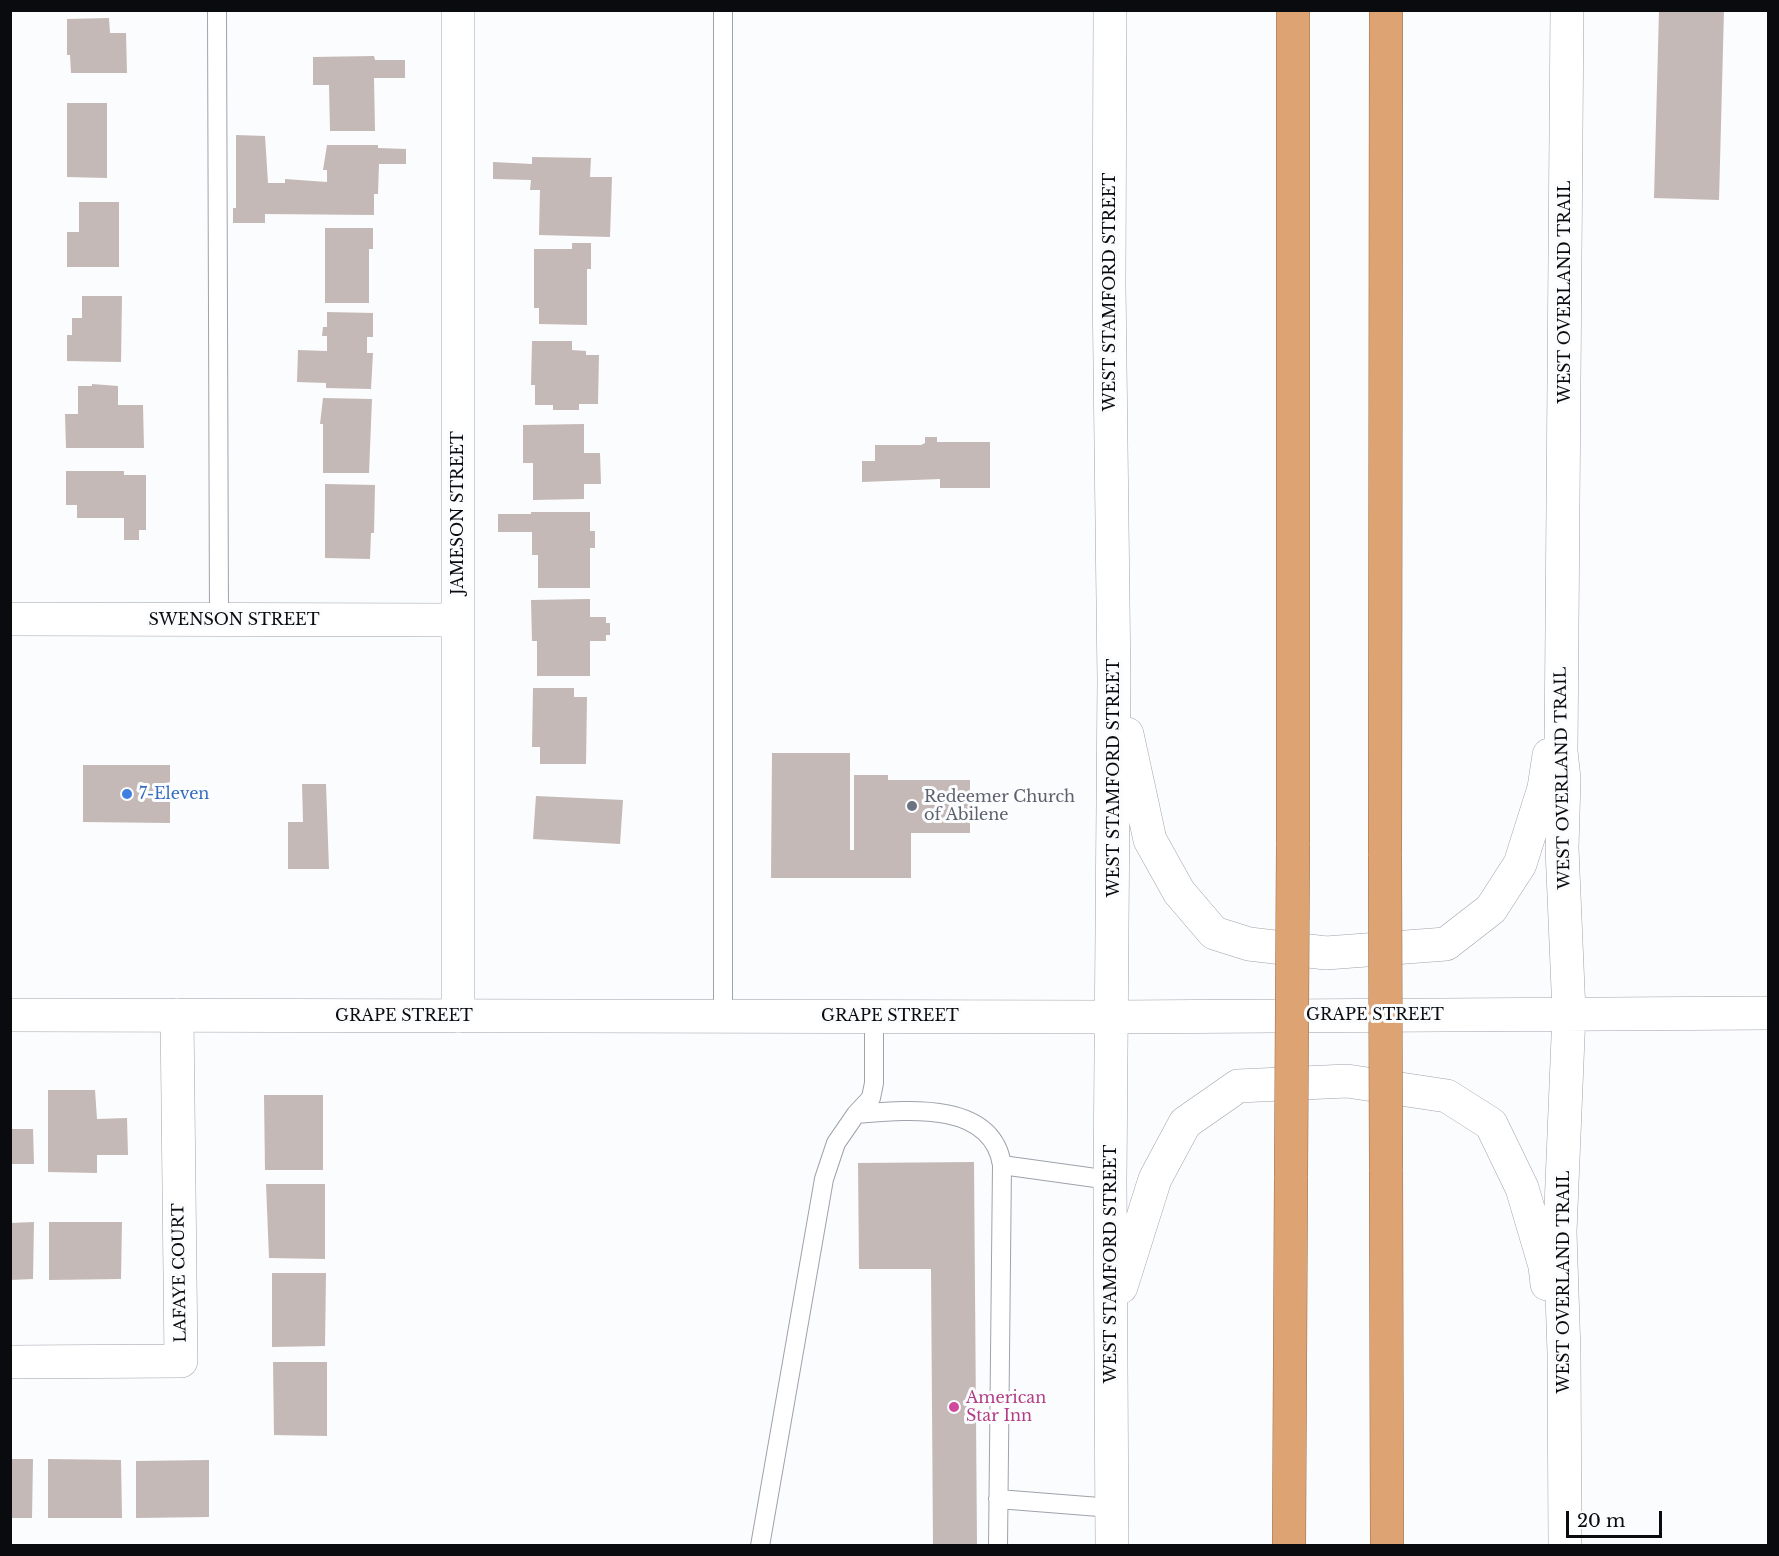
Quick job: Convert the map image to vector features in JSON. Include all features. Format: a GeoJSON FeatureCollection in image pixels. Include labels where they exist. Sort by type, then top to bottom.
{"type":"FeatureCollection","features":[{"type":"Feature","properties":{"kind":"highway"},"geometry":{"type":"LineString","coordinates":[[1289,1545],[1293,846],[1293,10]]}},
{"type":"Feature","properties":{"kind":"highway"},"geometry":{"type":"LineString","coordinates":[[1386,10],[1387,1545]]}},
{"type":"Feature","properties":{"kind":"main road","name":"JAMESON STREET"},"geometry":{"type":"LineString","coordinates":[[458,10],[458,1016]]}},
{"type":"Feature","properties":{"kind":"main road","name":"WEST STAMFORD STREET"},"geometry":{"type":"LineString","coordinates":[[1110,10],[1109,284],[1114,680],[1110,1180],[1112,1545]]}},
{"type":"Feature","properties":{"kind":"main road","name":"WEST OVERLAND TRAIL"},"geometry":{"type":"LineString","coordinates":[[1565,1545],[1560,1232],[1569,1013],[1562,848],[1564,779],[1561,751],[1567,10]]}},
{"type":"Feature","properties":{"kind":"main road","name":"SWENSON STREET"},"geometry":{"type":"LineString","coordinates":[[10,619],[458,620]]}},
{"type":"Feature","properties":{"kind":"main road"},"geometry":{"type":"LineString","coordinates":[[1114,680],[1150,840],[1179,892],[1215,933],[1249,944],[1326,953],[1446,944],[1491,909],[1520,864],[1544,788],[1562,659]]}},
{"type":"Feature","properties":{"kind":"main road","name":"GRAPE STREET"},"geometry":{"type":"LineString","coordinates":[[10,1015],[1113,1017],[1768,1013]]}},
{"type":"Feature","properties":{"kind":"main road","name":"LAFAYE COURT"},"geometry":{"type":"LineString","coordinates":[[10,1362],[181,1361],[177,1015]]}},
{"type":"Feature","properties":{"kind":"main road"},"geometry":{"type":"LineString","coordinates":[[1111,1318],[1155,1179],[1185,1123],[1238,1086],[1347,1081],[1447,1096],[1491,1124],[1521,1188],[1545,1266],[1565,1465]]}},
{"type":"Feature","properties":{"kind":"lane"},"geometry":{"type":"LineString","coordinates":[[217,10],[219,619]]}},
{"type":"Feature","properties":{"kind":"lane"},"geometry":{"type":"LineString","coordinates":[[723,10],[723,1016]]}},
{"type":"Feature","properties":{"kind":"lane"},"geometry":{"type":"LineString","coordinates":[[760,1545],[824,1179],[836,1143],[856,1114],[871,1098],[874,1083],[874,1016]]}},
{"type":"Feature","properties":{"kind":"lane"},"geometry":{"type":"LineString","coordinates":[[856,1114],[898,1110],[942,1113],[971,1122],[989,1135],[999,1151],[1002,1165],[998,1545]]}},
{"type":"Feature","properties":{"kind":"lane"},"geometry":{"type":"LineString","coordinates":[[1002,1165],[1110,1180]]}},
{"type":"Feature","properties":{"kind":"lane"},"geometry":{"type":"LineString","coordinates":[[998,1499],[1112,1508]]}},
{"type":"Feature","properties":{"kind":"building"},"geometry":{"type":"Polygon","coordinates":[[[1659,10],[1724,10],[1719,200],[1654,198],[1659,10]]]}},
{"type":"Feature","properties":{"kind":"building"},"geometry":{"type":"Polygon","coordinates":[[[109,18],[110,33],[126,33],[127,73],[71,73],[70,55],[67,55],[67,19],[109,18]]]}},
{"type":"Feature","properties":{"kind":"building"},"geometry":{"type":"Polygon","coordinates":[[[374,56],[375,60],[405,60],[405,78],[374,78],[375,131],[330,131],[329,85],[313,85],[313,57],[374,56]]]}},
{"type":"Feature","properties":{"kind":"building"},"geometry":{"type":"Polygon","coordinates":[[[67,103],[107,103],[107,178],[67,177],[67,103]]]}},
{"type":"Feature","properties":{"kind":"building"},"geometry":{"type":"Polygon","coordinates":[[[236,135],[265,136],[268,183],[285,183],[285,179],[327,182],[327,170],[323,170],[327,145],[378,145],[378,148],[406,149],[406,164],[379,164],[378,194],[374,194],[374,215],[265,214],[265,223],[233,223],[233,208],[236,208],[236,135]]]}},
{"type":"Feature","properties":{"kind":"building"},"geometry":{"type":"Polygon","coordinates":[[[532,157],[591,158],[590,177],[612,177],[610,237],[539,235],[540,190],[530,190],[531,180],[493,179],[493,162],[532,164],[532,157]]]}},
{"type":"Feature","properties":{"kind":"building"},"geometry":{"type":"Polygon","coordinates":[[[79,202],[119,202],[119,267],[67,267],[67,232],[79,232],[79,202]]]}},
{"type":"Feature","properties":{"kind":"building"},"geometry":{"type":"Polygon","coordinates":[[[325,228],[373,228],[373,249],[369,249],[369,303],[325,303],[325,228]]]}},
{"type":"Feature","properties":{"kind":"building"},"geometry":{"type":"Polygon","coordinates":[[[572,243],[591,243],[591,269],[587,269],[587,325],[539,324],[539,308],[534,308],[534,249],[572,249],[572,243]]]}},
{"type":"Feature","properties":{"kind":"building"},"geometry":{"type":"Polygon","coordinates":[[[82,296],[122,296],[121,362],[67,361],[67,335],[72,335],[72,318],[82,318],[82,296]]]}},
{"type":"Feature","properties":{"kind":"building"},"geometry":{"type":"Polygon","coordinates":[[[327,312],[373,313],[373,337],[367,337],[367,353],[373,353],[371,389],[326,388],[326,383],[297,382],[298,350],[327,351],[327,336],[322,336],[323,327],[327,327],[327,312]]]}},
{"type":"Feature","properties":{"kind":"building"},"geometry":{"type":"Polygon","coordinates":[[[532,341],[572,341],[572,350],[586,351],[586,355],[599,355],[598,404],[579,404],[579,410],[553,410],[553,405],[535,405],[535,385],[531,385],[532,341]]]}},
{"type":"Feature","properties":{"kind":"building"},"geometry":{"type":"Polygon","coordinates":[[[92,384],[118,386],[118,405],[143,405],[144,448],[66,448],[65,414],[78,414],[78,386],[92,386],[92,384]]]}},
{"type":"Feature","properties":{"kind":"building"},"geometry":{"type":"Polygon","coordinates":[[[323,398],[372,399],[369,473],[323,473],[323,424],[320,424],[323,398]]]}},
{"type":"Feature","properties":{"kind":"building"},"geometry":{"type":"Polygon","coordinates":[[[584,424],[584,453],[600,453],[601,484],[584,484],[584,499],[533,500],[533,463],[523,463],[523,425],[584,424]]]}},
{"type":"Feature","properties":{"kind":"building"},"geometry":{"type":"Polygon","coordinates":[[[925,437],[937,437],[937,442],[990,442],[990,488],[940,488],[940,479],[862,482],[862,461],[875,461],[875,445],[921,445],[925,443],[925,437]]]}},
{"type":"Feature","properties":{"kind":"building"},"geometry":{"type":"Polygon","coordinates":[[[66,471],[124,471],[124,475],[146,475],[146,530],[139,530],[139,540],[124,540],[124,518],[77,518],[77,505],[66,505],[66,471]]]}},
{"type":"Feature","properties":{"kind":"building"},"geometry":{"type":"Polygon","coordinates":[[[325,484],[375,485],[374,533],[371,533],[370,559],[325,558],[325,484]]]}},
{"type":"Feature","properties":{"kind":"building"},"geometry":{"type":"Polygon","coordinates":[[[531,512],[590,512],[590,531],[595,531],[595,548],[590,548],[590,588],[538,588],[538,555],[532,555],[532,532],[498,532],[498,514],[531,514],[531,512]]]}},
{"type":"Feature","properties":{"kind":"building"},"geometry":{"type":"Polygon","coordinates":[[[590,599],[590,617],[606,617],[606,623],[610,623],[610,635],[606,635],[606,641],[590,641],[590,676],[537,676],[537,641],[532,641],[531,600],[590,599]]]}},
{"type":"Feature","properties":{"kind":"building"},"geometry":{"type":"Polygon","coordinates":[[[533,688],[574,688],[574,697],[587,697],[586,764],[540,764],[540,747],[532,747],[533,688]]]}},
{"type":"Feature","properties":{"kind":"building","name":"Redeemer Church of Abilene"},"geometry":{"type":"Polygon","coordinates":[[[772,753],[850,753],[850,850],[854,850],[854,775],[888,775],[888,780],[970,780],[970,833],[911,833],[911,878],[771,878],[772,753]]]}},
{"type":"Feature","properties":{"kind":"building","name":"7-Eleven"},"geometry":{"type":"Polygon","coordinates":[[[83,765],[170,765],[170,823],[83,822],[83,765]]]}},
{"type":"Feature","properties":{"kind":"building"},"geometry":{"type":"Polygon","coordinates":[[[302,784],[326,784],[329,869],[288,869],[288,822],[303,822],[302,784]]]}},
{"type":"Feature","properties":{"kind":"building"},"geometry":{"type":"Polygon","coordinates":[[[536,796],[623,800],[620,844],[533,839],[536,796]]]}},
{"type":"Feature","properties":{"kind":"building"},"geometry":{"type":"Polygon","coordinates":[[[48,1090],[95,1090],[97,1119],[127,1118],[128,1155],[97,1155],[97,1173],[48,1172],[48,1090]]]}},
{"type":"Feature","properties":{"kind":"building"},"geometry":{"type":"Polygon","coordinates":[[[264,1095],[323,1095],[323,1170],[265,1170],[264,1095]]]}},
{"type":"Feature","properties":{"kind":"building"},"geometry":{"type":"Polygon","coordinates":[[[10,1129],[33,1129],[34,1164],[10,1164],[10,1129]]]}},
{"type":"Feature","properties":{"kind":"building","name":"American Star Inn"},"geometry":{"type":"Polygon","coordinates":[[[974,1162],[977,1546],[933,1546],[931,1269],[859,1269],[858,1163],[974,1162]]]}},
{"type":"Feature","properties":{"kind":"building"},"geometry":{"type":"Polygon","coordinates":[[[266,1184],[325,1184],[325,1259],[269,1258],[266,1184]]]}},
{"type":"Feature","properties":{"kind":"building"},"geometry":{"type":"Polygon","coordinates":[[[34,1222],[33,1279],[10,1280],[10,1223],[34,1222]]]}},
{"type":"Feature","properties":{"kind":"building"},"geometry":{"type":"Polygon","coordinates":[[[49,1222],[122,1222],[121,1279],[49,1280],[49,1222]]]}},
{"type":"Feature","properties":{"kind":"building"},"geometry":{"type":"Polygon","coordinates":[[[272,1273],[326,1273],[325,1346],[272,1347],[272,1273]]]}},
{"type":"Feature","properties":{"kind":"building"},"geometry":{"type":"Polygon","coordinates":[[[273,1362],[327,1362],[327,1436],[274,1435],[273,1362]]]}},
{"type":"Feature","properties":{"kind":"building"},"geometry":{"type":"Polygon","coordinates":[[[10,1459],[33,1459],[32,1518],[10,1518],[10,1459]]]}},
{"type":"Feature","properties":{"kind":"building"},"geometry":{"type":"Polygon","coordinates":[[[48,1459],[121,1460],[122,1518],[48,1518],[48,1459]]]}},
{"type":"Feature","properties":{"kind":"building"},"geometry":{"type":"Polygon","coordinates":[[[209,1460],[209,1517],[136,1518],[136,1461],[209,1460]]]}},
{"type":"Feature","properties":{"kind":"place","name":"7-Eleven"},"geometry":{"type":"Point","coordinates":[127,794]}},
{"type":"Feature","properties":{"kind":"place","name":"Redeemer Church of Abilene"},"geometry":{"type":"Point","coordinates":[912,806]}},
{"type":"Feature","properties":{"kind":"place","name":"American Star Inn"},"geometry":{"type":"Point","coordinates":[954,1407]}}]}
